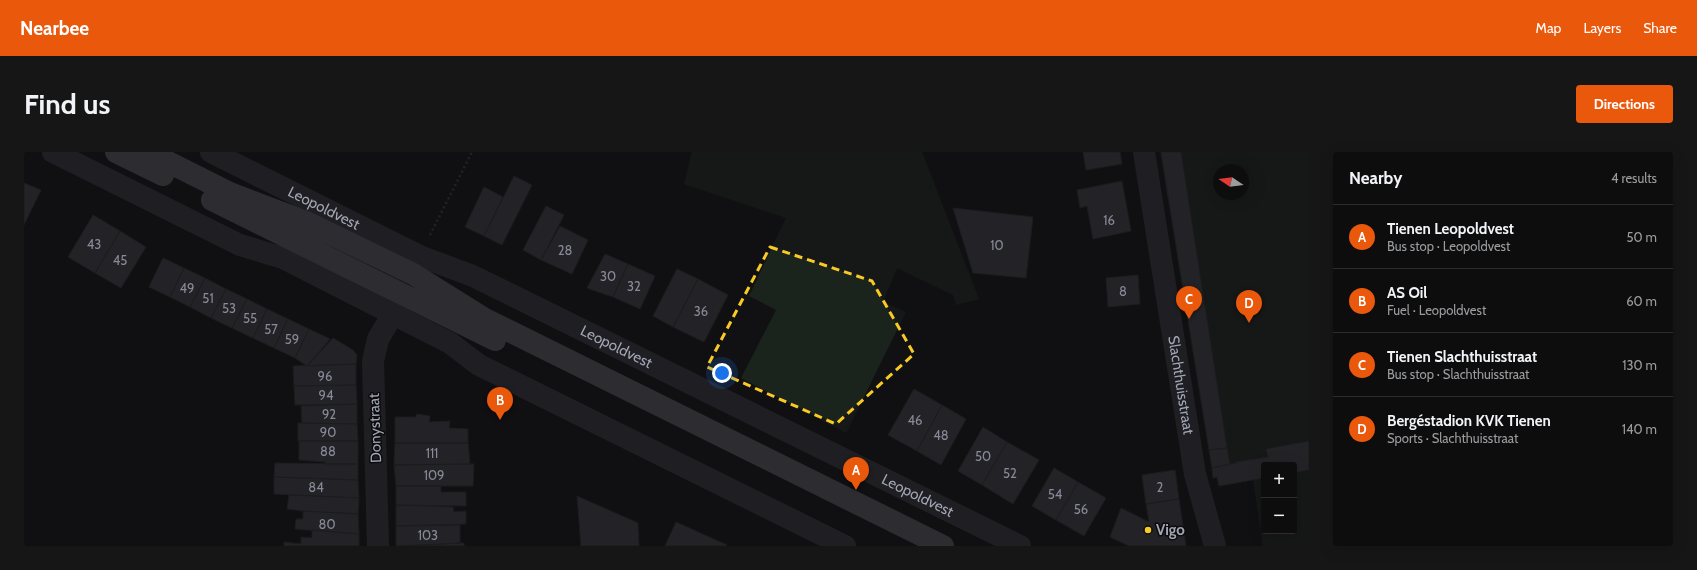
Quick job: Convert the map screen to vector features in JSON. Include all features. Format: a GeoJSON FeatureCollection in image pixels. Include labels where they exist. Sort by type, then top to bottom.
{"type":"FeatureCollection","features":[{"type":"Feature","properties":{"kind":"main road"},"geometry":{"type":"LineString","coordinates":[[116,152],[909,546]]}},
{"type":"Feature","properties":{"kind":"main road","name":"Leopoldvest"},"geometry":{"type":"LineString","coordinates":[[148,152],[230,193],[306,222],[413,274],[485,319],[943,546]]}},
{"type":"Feature","properties":{"kind":"street"},"geometry":{"type":"LineString","coordinates":[[53,152],[240,246],[283,258],[450,343],[479,365],[845,546]]}},
{"type":"Feature","properties":{"kind":"street","name":"Leopoldvest"},"geometry":{"type":"LineString","coordinates":[[212,152],[422,257],[473,276],[1020,546]]}},
{"type":"Feature","properties":{"kind":"street","name":"Slachthuisstraat"},"geometry":{"type":"LineString","coordinates":[[1144,152],[1195,474],[1215,546]]}},
{"type":"Feature","properties":{"kind":"street"},"geometry":{"type":"LineString","coordinates":[[270,228],[283,258]]}},
{"type":"Feature","properties":{"kind":"street","name":"Donystraat"},"geometry":{"type":"LineString","coordinates":[[378,546],[373,361],[378,339],[393,314]]}},
{"type":"Feature","properties":{"kind":"path"},"geometry":{"type":"LineString","coordinates":[[429,237],[472,152]]}},
{"type":"Feature","properties":{"kind":"highlighted area"},"geometry":{"type":"Polygon","coordinates":[[[770,247],[872,281],[914,354],[836,424],[707,367],[770,247]]]}},
{"type":"Feature","properties":{"kind":"shaded area"},"geometry":{"type":"Polygon","coordinates":[[[692,152],[922,152],[979,299],[956,305],[953,295],[897,268],[883,302],[906,312],[846,433],[741,378],[776,310],[749,296],[786,218],[684,184],[692,152]]]}},
{"type":"Feature","properties":{"kind":"shaded area"},"geometry":{"type":"Polygon","coordinates":[[[1160,152],[1309,152],[1309,453],[1212,468],[1160,152]]]}},
{"type":"Feature","properties":{"kind":"shaded area"},"geometry":{"type":"Polygon","coordinates":[[[1309,471],[1309,546],[1263,546],[1261,534],[1297,534],[1297,473],[1309,471]]]}},
{"type":"Feature","properties":{"kind":"shaded area"},"geometry":{"type":"Polygon","coordinates":[[[1261,479],[1261,533],[1253,480],[1261,479]]]}},
{"type":"Feature","properties":{"kind":"building"},"geometry":{"type":"Polygon","coordinates":[[[1083,152],[1120,152],[1122,164],[1086,170],[1083,152]]]}},
{"type":"Feature","properties":{"kind":"building"},"geometry":{"type":"Polygon","coordinates":[[[1161,152],[1181,152],[1227,448],[1209,450],[1161,152]]]}},
{"type":"Feature","properties":{"kind":"building"},"geometry":{"type":"Polygon","coordinates":[[[514,176],[532,185],[502,245],[484,236],[514,176]]]}},
{"type":"Feature","properties":{"kind":"building"},"geometry":{"type":"Polygon","coordinates":[[[1122,181],[1131,231],[1093,239],[1087,206],[1080,208],[1077,190],[1122,181]]]}},
{"type":"Feature","properties":{"kind":"building"},"geometry":{"type":"Polygon","coordinates":[[[24,183],[41,190],[24,225],[24,183]]]}},
{"type":"Feature","properties":{"kind":"building"},"geometry":{"type":"Polygon","coordinates":[[[484,187],[503,197],[484,236],[465,227],[484,187]]]}},
{"type":"Feature","properties":{"kind":"building"},"geometry":{"type":"Polygon","coordinates":[[[546,206],[564,215],[541,260],[523,250],[546,206]]]}},
{"type":"Feature","properties":{"kind":"building"},"geometry":{"type":"Polygon","coordinates":[[[953,208],[1033,217],[1026,278],[973,273],[953,208]]]}},
{"type":"Feature","properties":{"kind":"building"},"geometry":{"type":"Polygon","coordinates":[[[93,215],[120,231],[95,273],[68,257],[93,215]]]}},
{"type":"Feature","properties":{"kind":"building"},"geometry":{"type":"Polygon","coordinates":[[[560,226],[588,240],[572,274],[541,260],[560,226]]]}},
{"type":"Feature","properties":{"kind":"building"},"geometry":{"type":"Polygon","coordinates":[[[120,231],[146,247],[121,288],[95,273],[120,231]]]}},
{"type":"Feature","properties":{"kind":"building"},"geometry":{"type":"Polygon","coordinates":[[[605,254],[628,264],[613,297],[587,288],[605,254]]]}},
{"type":"Feature","properties":{"kind":"building"},"geometry":{"type":"Polygon","coordinates":[[[163,258],[184,268],[170,297],[149,287],[163,258]]]}},
{"type":"Feature","properties":{"kind":"building"},"geometry":{"type":"Polygon","coordinates":[[[628,264],[655,276],[640,309],[613,297],[628,264]]]}},
{"type":"Feature","properties":{"kind":"building"},"geometry":{"type":"Polygon","coordinates":[[[184,268],[205,278],[190,307],[170,297],[184,268]]]}},
{"type":"Feature","properties":{"kind":"building"},"geometry":{"type":"Polygon","coordinates":[[[677,269],[698,279],[673,327],[653,316],[677,269]]]}},
{"type":"Feature","properties":{"kind":"building"},"geometry":{"type":"Polygon","coordinates":[[[1138,275],[1140,304],[1108,307],[1106,278],[1138,275]]]}},
{"type":"Feature","properties":{"kind":"building"},"geometry":{"type":"Polygon","coordinates":[[[205,278],[226,289],[211,318],[190,307],[205,278]]]}},
{"type":"Feature","properties":{"kind":"building"},"geometry":{"type":"Polygon","coordinates":[[[698,279],[728,295],[704,342],[673,327],[698,279]]]}},
{"type":"Feature","properties":{"kind":"building"},"geometry":{"type":"Polygon","coordinates":[[[226,289],[247,299],[232,328],[211,318],[226,289]]]}},
{"type":"Feature","properties":{"kind":"building"},"geometry":{"type":"Polygon","coordinates":[[[247,299],[267,309],[253,338],[232,328],[247,299]]]}},
{"type":"Feature","properties":{"kind":"building"},"geometry":{"type":"Polygon","coordinates":[[[267,309],[288,319],[274,348],[253,338],[267,309]]]}},
{"type":"Feature","properties":{"kind":"building"},"geometry":{"type":"Polygon","coordinates":[[[288,319],[309,329],[295,358],[274,348],[288,319]]]}},
{"type":"Feature","properties":{"kind":"building"},"geometry":{"type":"Polygon","coordinates":[[[309,329],[330,339],[307,366],[295,358],[309,329]]]}},
{"type":"Feature","properties":{"kind":"building"},"geometry":{"type":"Polygon","coordinates":[[[333,338],[353,350],[357,355],[356,364],[307,366],[333,338]]]}},
{"type":"Feature","properties":{"kind":"building"},"geometry":{"type":"Polygon","coordinates":[[[356,364],[356,385],[294,386],[293,366],[356,364]]]}},
{"type":"Feature","properties":{"kind":"building"},"geometry":{"type":"Polygon","coordinates":[[[356,385],[357,404],[295,405],[294,386],[356,385]]]}},
{"type":"Feature","properties":{"kind":"building"},"geometry":{"type":"Polygon","coordinates":[[[914,389],[942,405],[917,451],[888,435],[914,389]]]}},
{"type":"Feature","properties":{"kind":"building"},"geometry":{"type":"Polygon","coordinates":[[[357,404],[357,424],[302,423],[301,406],[357,404]]]}},
{"type":"Feature","properties":{"kind":"building"},"geometry":{"type":"Polygon","coordinates":[[[942,405],[966,419],[941,465],[917,451],[942,405]]]}},
{"type":"Feature","properties":{"kind":"building"},"geometry":{"type":"Polygon","coordinates":[[[417,414],[430,416],[429,422],[450,421],[449,428],[468,429],[468,443],[395,443],[395,417],[416,417],[417,414]]]}},
{"type":"Feature","properties":{"kind":"building"},"geometry":{"type":"Polygon","coordinates":[[[298,423],[357,424],[358,441],[298,441],[298,423]]]}},
{"type":"Feature","properties":{"kind":"building"},"geometry":{"type":"Polygon","coordinates":[[[983,427],[1007,442],[982,485],[958,471],[983,427]]]}},
{"type":"Feature","properties":{"kind":"building"},"geometry":{"type":"Polygon","coordinates":[[[299,441],[358,441],[358,464],[325,464],[325,462],[299,460],[299,441]]]}},
{"type":"Feature","properties":{"kind":"building"},"geometry":{"type":"Polygon","coordinates":[[[1309,441],[1309,470],[1297,472],[1297,462],[1261,462],[1261,479],[1219,486],[1217,477],[1213,478],[1212,468],[1236,462],[1268,457],[1266,449],[1309,441]]]}},
{"type":"Feature","properties":{"kind":"building"},"geometry":{"type":"Polygon","coordinates":[[[1007,442],[1039,460],[1013,504],[982,485],[1007,442]]]}},
{"type":"Feature","properties":{"kind":"building"},"geometry":{"type":"Polygon","coordinates":[[[395,443],[468,443],[470,464],[394,465],[395,443]]]}},
{"type":"Feature","properties":{"kind":"building"},"geometry":{"type":"Polygon","coordinates":[[[1227,448],[1230,464],[1212,468],[1209,450],[1227,448]]]}},
{"type":"Feature","properties":{"kind":"building"},"geometry":{"type":"Polygon","coordinates":[[[275,463],[358,464],[358,480],[274,477],[275,463]]]}},
{"type":"Feature","properties":{"kind":"building"},"geometry":{"type":"Polygon","coordinates":[[[474,464],[473,486],[396,486],[394,465],[474,464]]]}},
{"type":"Feature","properties":{"kind":"building"},"geometry":{"type":"Polygon","coordinates":[[[1054,468],[1078,482],[1056,520],[1032,506],[1054,468]]]}},
{"type":"Feature","properties":{"kind":"building"},"geometry":{"type":"Polygon","coordinates":[[[1175,470],[1179,499],[1146,504],[1142,475],[1175,470]]]}},
{"type":"Feature","properties":{"kind":"building"},"geometry":{"type":"Polygon","coordinates":[[[274,477],[358,480],[359,498],[274,494],[274,477]]]}},
{"type":"Feature","properties":{"kind":"building"},"geometry":{"type":"Polygon","coordinates":[[[1078,482],[1106,498],[1084,536],[1056,520],[1078,482]]]}},
{"type":"Feature","properties":{"kind":"building"},"geometry":{"type":"Polygon","coordinates":[[[396,486],[441,486],[441,492],[466,492],[466,506],[396,505],[396,486]]]}},
{"type":"Feature","properties":{"kind":"building"},"geometry":{"type":"Polygon","coordinates":[[[289,495],[359,498],[358,514],[287,509],[289,495]]]}},
{"type":"Feature","properties":{"kind":"building"},"geometry":{"type":"Polygon","coordinates":[[[577,496],[638,523],[639,546],[581,546],[577,496]]]}},
{"type":"Feature","properties":{"kind":"building","name":"Vigo"},"geometry":{"type":"Polygon","coordinates":[[[1179,499],[1186,546],[1129,546],[1110,537],[1121,508],[1149,522],[1146,504],[1179,499]]]}},
{"type":"Feature","properties":{"kind":"building"},"geometry":{"type":"Polygon","coordinates":[[[396,505],[453,507],[454,512],[466,511],[466,524],[396,526],[396,505]]]}},
{"type":"Feature","properties":{"kind":"building"},"geometry":{"type":"Polygon","coordinates":[[[303,511],[358,514],[359,534],[295,529],[296,519],[303,519],[303,511]]]}},
{"type":"Feature","properties":{"kind":"building"},"geometry":{"type":"Polygon","coordinates":[[[676,522],[727,545],[665,546],[676,522]]]}},
{"type":"Feature","properties":{"kind":"building"},"geometry":{"type":"Polygon","coordinates":[[[460,525],[460,543],[396,546],[396,526],[460,525]]]}},
{"type":"Feature","properties":{"kind":"building"},"geometry":{"type":"Polygon","coordinates":[[[312,530],[359,534],[359,546],[284,546],[284,542],[301,544],[301,537],[312,538],[312,530]]]}},
{"type":"Feature","properties":{"kind":"building"},"geometry":{"type":"Polygon","coordinates":[[[464,543],[464,546],[412,546],[464,543]]]}},
{"type":"Feature","properties":{"kind":"place","name":"Tienen Slachthuisstraat"},"geometry":{"type":"Point","coordinates":[1189,319]}},
{"type":"Feature","properties":{"kind":"place","name":"Bergéstadion KVK Tienen"},"geometry":{"type":"Point","coordinates":[1249,323]}},
{"type":"Feature","properties":{"kind":"place","name":"AS Oil"},"geometry":{"type":"Point","coordinates":[500,420]}},
{"type":"Feature","properties":{"kind":"place","name":"Tienen Leopoldvest"},"geometry":{"type":"Point","coordinates":[856,490]}},
{"type":"Feature","properties":{"kind":"place","name":"Vigo"},"geometry":{"type":"Point","coordinates":[1148,530]}}]}
